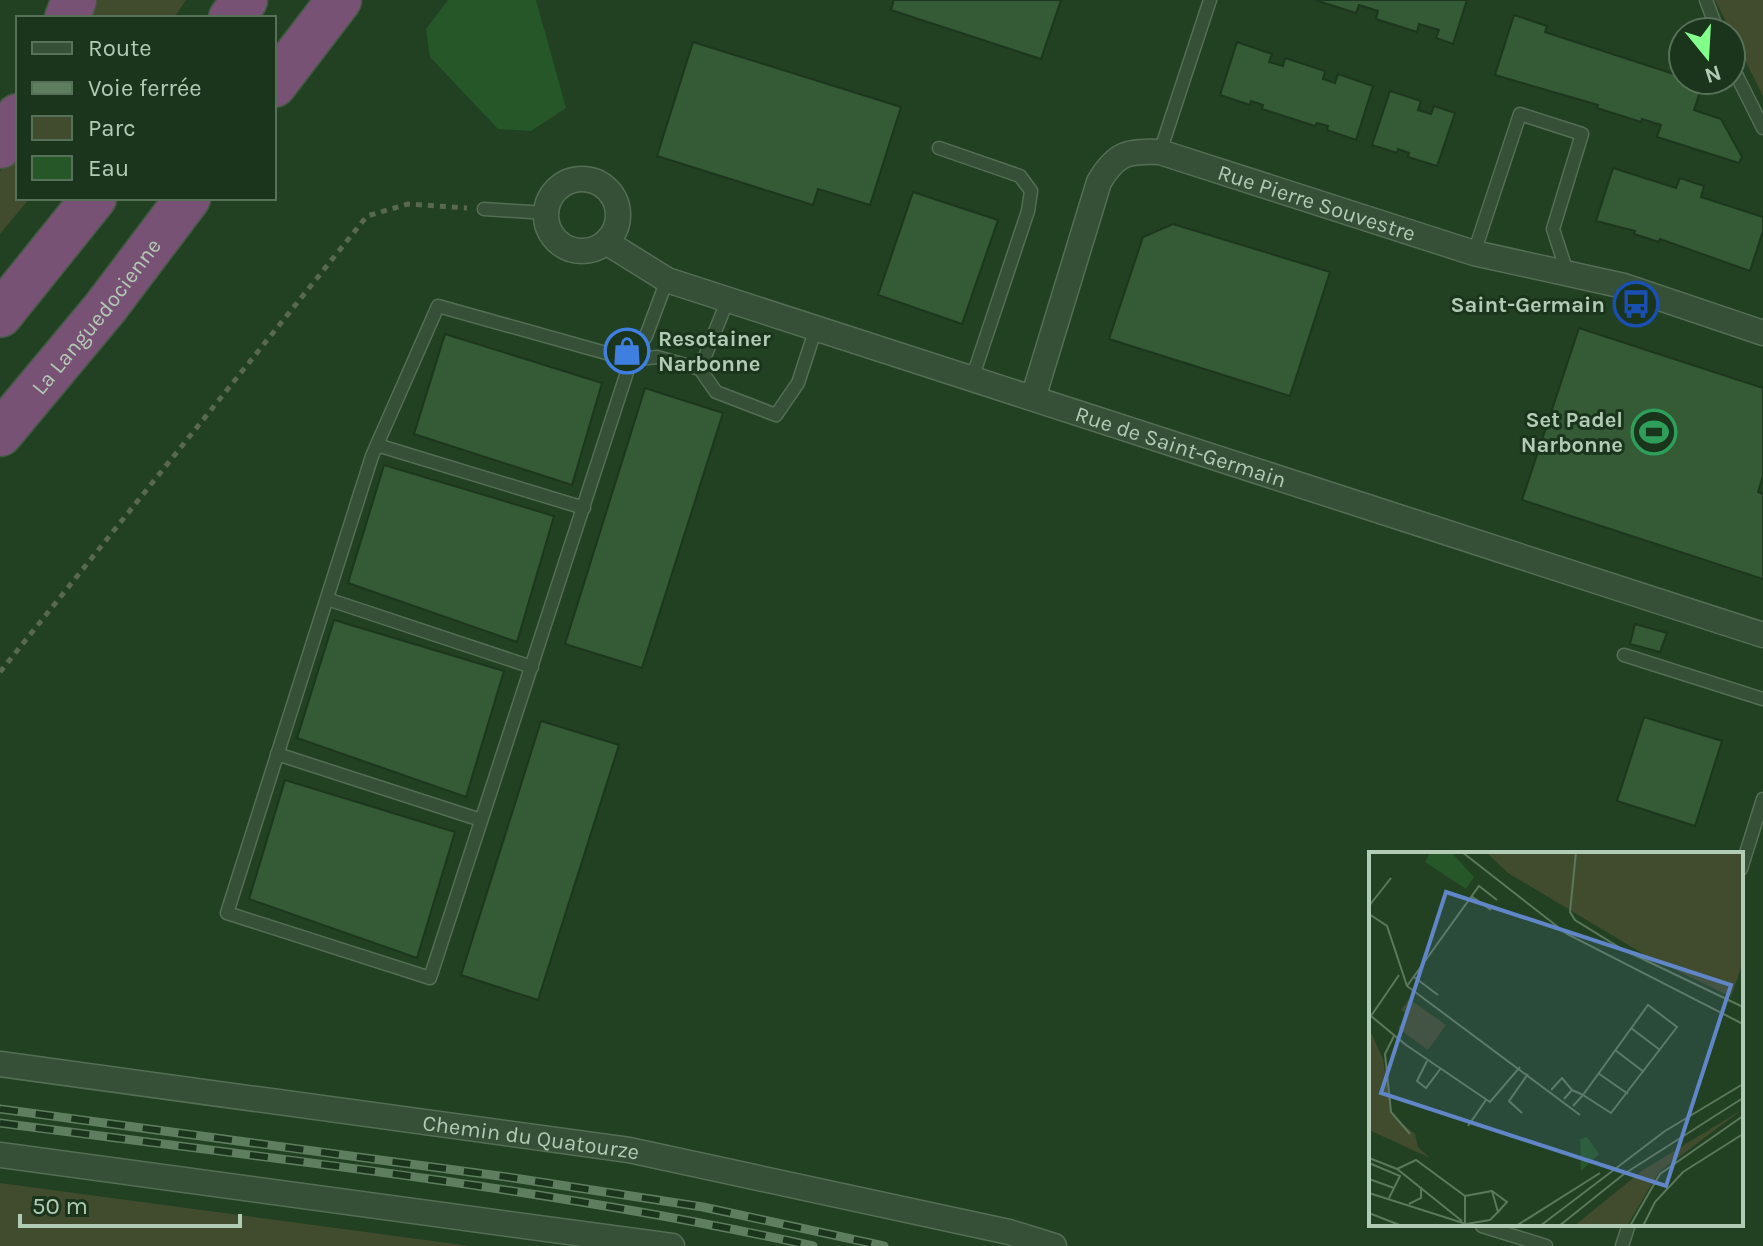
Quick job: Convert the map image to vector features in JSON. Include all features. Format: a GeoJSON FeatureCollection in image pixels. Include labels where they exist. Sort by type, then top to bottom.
{"type":"FeatureCollection","features":[{"type":"Feature","properties":{"kind":"highway"},"geometry":{"type":"LineString","coordinates":[[233,16],[245,0]]}},
{"type":"Feature","properties":{"kind":"highway"},"geometry":{"type":"LineString","coordinates":[[276,82],[339,0]]}},
{"type":"Feature","properties":{"kind":"highway"},"geometry":{"type":"LineString","coordinates":[[0,146],[16,119]]}},
{"type":"Feature","properties":{"kind":"highway"},"geometry":{"type":"LineString","coordinates":[[0,315],[92,200]]}},
{"type":"Feature","properties":{"kind":"highway","name":"La Languedocienne"},"geometry":{"type":"LineString","coordinates":[[0,434],[105,308],[186,200]]}},
{"type":"Feature","properties":{"kind":"street","name":"Rue Pierre Souvestre"},"geometry":{"type":"LineString","coordinates":[[1033,398],[1099,182],[1111,161],[1136,151],[1160,152],[1474,253],[1567,272],[1713,313],[1763,333]]}},
{"type":"Feature","properties":{"kind":"street"},"geometry":{"type":"LineString","coordinates":[[587,179],[608,189],[618,210],[614,232],[606,242],[584,251],[561,244],[548,225],[546,213],[549,202],[564,184],[587,179]]}},
{"type":"Feature","properties":{"kind":"street","name":"Rue de Saint-Germain"},"geometry":{"type":"LineString","coordinates":[[606,242],[667,280],[1763,635]]}},
{"type":"Feature","properties":{"kind":"street","name":"Chemin du Quatourze"},"geometry":{"type":"LineString","coordinates":[[0,1064],[629,1150],[1009,1232],[1054,1246]]}},
{"type":"Feature","properties":{"kind":"street"},"geometry":{"type":"LineString","coordinates":[[0,1155],[672,1246]]}},
{"type":"Feature","properties":{"kind":"lane"},"geometry":{"type":"LineString","coordinates":[[1160,152],[1210,0]]}},
{"type":"Feature","properties":{"kind":"lane"},"geometry":{"type":"LineString","coordinates":[[1747,96],[1763,128]]}},
{"type":"Feature","properties":{"kind":"lane"},"geometry":{"type":"LineString","coordinates":[[1474,253],[1520,114],[1582,134],[1553,229],[1567,272]]}},
{"type":"Feature","properties":{"kind":"lane"},"geometry":{"type":"LineString","coordinates":[[939,148],[1020,176],[1031,191],[972,379]]}},
{"type":"Feature","properties":{"kind":"lane"},"geometry":{"type":"LineString","coordinates":[[484,209],[546,213]]}},
{"type":"Feature","properties":{"kind":"lane"},"geometry":{"type":"LineString","coordinates":[[667,280],[646,336],[631,360],[430,978],[227,913],[377,445],[438,306],[631,360],[657,357],[700,369],[716,392],[776,415],[798,383],[816,328]]}},
{"type":"Feature","properties":{"kind":"lane"},"geometry":{"type":"LineString","coordinates":[[700,369],[728,299]]}},
{"type":"Feature","properties":{"kind":"lane"},"geometry":{"type":"LineString","coordinates":[[377,445],[584,508]]}},
{"type":"Feature","properties":{"kind":"lane"},"geometry":{"type":"LineString","coordinates":[[327,599],[532,667]]}},
{"type":"Feature","properties":{"kind":"lane"},"geometry":{"type":"LineString","coordinates":[[1624,655],[1763,699]]}},
{"type":"Feature","properties":{"kind":"lane"},"geometry":{"type":"LineString","coordinates":[[277,754],[481,820]]}},
{"type":"Feature","properties":{"kind":"lane"},"geometry":{"type":"LineString","coordinates":[[1743,863],[1763,799]]}},
{"type":"Feature","properties":{"kind":"lane"},"geometry":{"type":"LineString","coordinates":[[1482,1226],[1546,1246]]}},
{"type":"Feature","properties":{"kind":"lane"},"geometry":{"type":"LineString","coordinates":[[1622,1246],[1628,1226]]}},
{"type":"Feature","properties":{"kind":"path"},"geometry":{"type":"LineString","coordinates":[[0,672],[367,216],[408,204],[484,209]]}},
{"type":"Feature","properties":{"kind":"green space"},"geometry":{"type":"Polygon","coordinates":[[[88,0],[186,0],[175,16],[82,16],[88,0]]]}},
{"type":"Feature","properties":{"kind":"green space"},"geometry":{"type":"Polygon","coordinates":[[[1715,0],[1763,0],[1763,96],[1747,64],[1747,16],[1723,16],[1715,0]]]}},
{"type":"Feature","properties":{"kind":"green space"},"geometry":{"type":"Polygon","coordinates":[[[16,145],[16,200],[28,200],[0,234],[0,172],[16,145]]]}},
{"type":"Feature","properties":{"kind":"green space"},"geometry":{"type":"Polygon","coordinates":[[[0,1183],[470,1246],[0,1246],[0,1183]]]}},
{"type":"Feature","properties":{"kind":"water"},"geometry":{"type":"Polygon","coordinates":[[[448,0],[536,0],[566,108],[531,131],[498,129],[430,57],[426,29],[448,0]]]}},
{"type":"Feature","properties":{"kind":"building"},"geometry":{"type":"Polygon","coordinates":[[[894,0],[1061,0],[1041,59],[891,10],[894,0]]]}},
{"type":"Feature","properties":{"kind":"building"},"geometry":{"type":"Polygon","coordinates":[[[1315,0],[1467,0],[1453,44],[1436,38],[1439,30],[1419,24],[1417,32],[1376,19],[1378,11],[1359,5],[1356,13],[1315,0]]]}},
{"type":"Feature","properties":{"kind":"building"},"geometry":{"type":"Polygon","coordinates":[[[1514,15],[1547,26],[1545,32],[1667,72],[1667,96],[1699,96],[1694,110],[1721,119],[1742,157],[1739,163],[1657,137],[1661,125],[1642,119],[1641,122],[1597,108],[1598,105],[1495,75],[1514,15]]]}},
{"type":"Feature","properties":{"kind":"building"},"geometry":{"type":"Polygon","coordinates":[[[693,42],[901,107],[870,205],[818,189],[813,205],[657,156],[693,42]]]}},
{"type":"Feature","properties":{"kind":"building"},"geometry":{"type":"Polygon","coordinates":[[[1237,42],[1272,54],[1269,62],[1283,66],[1285,58],[1325,71],[1323,79],[1335,83],[1338,74],[1373,86],[1356,140],[1327,130],[1328,126],[1317,123],[1315,126],[1262,109],[1263,105],[1251,101],[1250,105],[1220,95],[1237,42]]]}},
{"type":"Feature","properties":{"kind":"building"},"geometry":{"type":"Polygon","coordinates":[[[1390,91],[1421,101],[1418,110],[1431,114],[1434,106],[1455,113],[1437,166],[1408,157],[1409,153],[1398,149],[1397,153],[1372,145],[1390,91]]]}},
{"type":"Feature","properties":{"kind":"building"},"geometry":{"type":"Polygon","coordinates":[[[1613,168],[1676,188],[1680,178],[1704,186],[1701,197],[1763,217],[1763,231],[1750,271],[1660,239],[1659,242],[1634,234],[1635,231],[1596,221],[1613,168]]]}},
{"type":"Feature","properties":{"kind":"building"},"geometry":{"type":"Polygon","coordinates":[[[913,192],[998,220],[962,324],[878,295],[913,192]]]}},
{"type":"Feature","properties":{"kind":"building"},"geometry":{"type":"Polygon","coordinates":[[[1173,224],[1330,272],[1290,396],[1109,339],[1143,237],[1173,224]]]}},
{"type":"Feature","properties":{"kind":"building","name":"Set Padel Narbonne"},"geometry":{"type":"Polygon","coordinates":[[[1579,328],[1763,388],[1763,476],[1758,492],[1763,494],[1763,579],[1522,500],[1579,328]]]}},
{"type":"Feature","properties":{"kind":"building"},"geometry":{"type":"Polygon","coordinates":[[[445,334],[602,383],[572,485],[414,434],[445,334]]]}},
{"type":"Feature","properties":{"kind":"building"},"geometry":{"type":"Polygon","coordinates":[[[645,388],[723,413],[642,668],[565,644],[645,388]]]}},
{"type":"Feature","properties":{"kind":"building"},"geometry":{"type":"Polygon","coordinates":[[[384,465],[554,516],[517,642],[348,583],[384,465]]]}},
{"type":"Feature","properties":{"kind":"building"},"geometry":{"type":"Polygon","coordinates":[[[334,620],[504,671],[466,797],[297,738],[334,620]]]}},
{"type":"Feature","properties":{"kind":"building"},"geometry":{"type":"Polygon","coordinates":[[[1635,624],[1667,633],[1660,652],[1630,644],[1635,624]]]}},
{"type":"Feature","properties":{"kind":"building"},"geometry":{"type":"Polygon","coordinates":[[[1644,717],[1722,741],[1695,826],[1617,801],[1644,717]]]}},
{"type":"Feature","properties":{"kind":"building"},"geometry":{"type":"Polygon","coordinates":[[[541,721],[619,745],[538,1000],[461,975],[541,721]]]}},
{"type":"Feature","properties":{"kind":"building"},"geometry":{"type":"Polygon","coordinates":[[[285,780],[455,832],[417,958],[249,899],[285,780]]]}},
{"type":"Feature","properties":{"kind":"railway"},"geometry":{"type":"LineString","coordinates":[[0,1109],[507,1177],[703,1207],[884,1246]]}},
{"type":"Feature","properties":{"kind":"railway"},"geometry":{"type":"LineString","coordinates":[[0,1123],[510,1191],[712,1225],[813,1246]]}},
{"type":"Feature","properties":{"kind":"place","name":"Saint-Germain"},"geometry":{"type":"Point","coordinates":[1636,304]}},
{"type":"Feature","properties":{"kind":"place","name":"Resotainer Narbonne"},"geometry":{"type":"Point","coordinates":[627,351]}},
{"type":"Feature","properties":{"kind":"place","name":"Set Padel Narbonne"},"geometry":{"type":"Point","coordinates":[1654,432]}}]}
